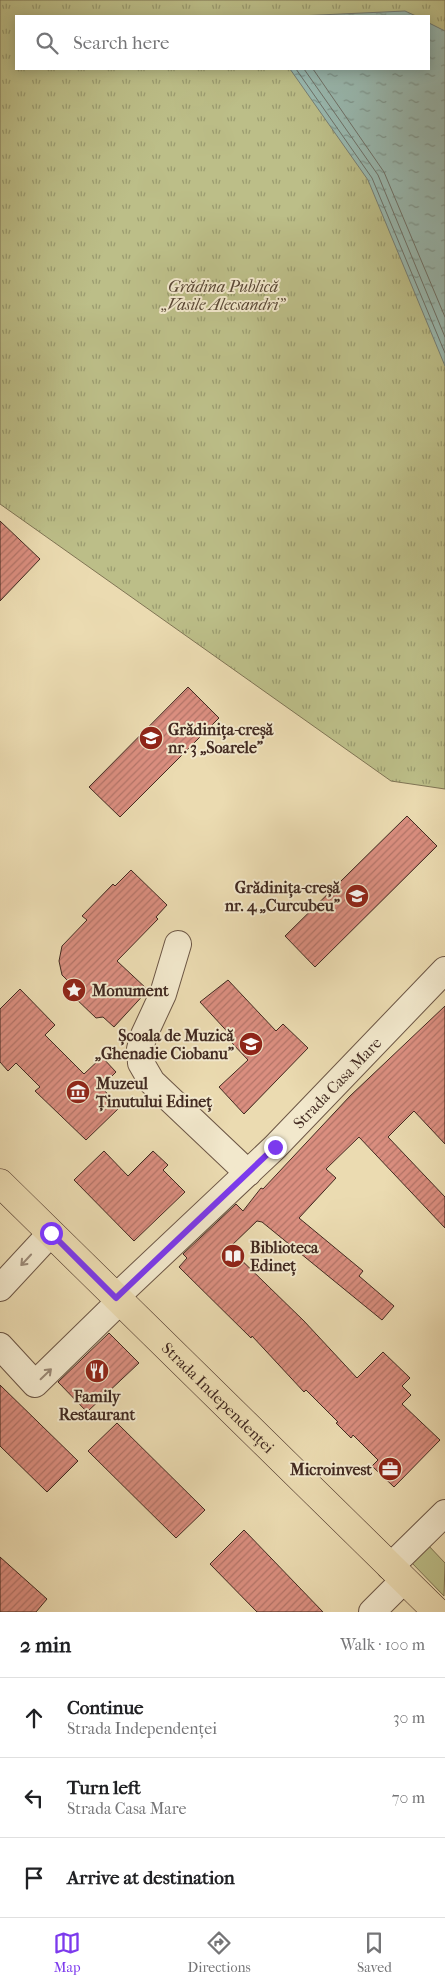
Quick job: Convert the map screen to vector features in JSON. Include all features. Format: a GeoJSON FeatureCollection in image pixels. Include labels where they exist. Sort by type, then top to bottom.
{"type":"FeatureCollection","features":[{"type":"Feature","properties":{"kind":"main road","name":"Strada Independenței"},"geometry":{"type":"LineString","coordinates":[[0,1183],[437,1612]]}},
{"type":"Feature","properties":{"kind":"street"},"geometry":{"type":"LineString","coordinates":[[178,944],[162,994],[144,1035],[140,1049],[141,1063],[152,1082],[248,1173]]}},
{"type":"Feature","properties":{"kind":"street","name":"Strada Casa Mare"},"geometry":{"type":"LineString","coordinates":[[0,1346],[35,1384],[118,1299],[275,1147],[445,970]]}},
{"type":"Feature","properties":{"kind":"street"},"geometry":{"type":"LineString","coordinates":[[0,1288],[51,1233]]}},
{"type":"Feature","properties":{"kind":"street"},"geometry":{"type":"LineString","coordinates":[[372,1612],[397,1574],[445,1513]]}},
{"type":"Feature","properties":{"kind":"green space","name":"Grădina Publică „Vasile Alecsandri”"},"geometry":{"type":"Polygon","coordinates":[[[0,0],[445,0],[445,789],[391,781],[0,504],[0,0]]]}},
{"type":"Feature","properties":{"kind":"green space"},"geometry":{"type":"Polygon","coordinates":[[[427,1544],[445,1563],[444,1596],[410,1561],[427,1544]]]}},
{"type":"Feature","properties":{"kind":"water"},"geometry":{"type":"Polygon","coordinates":[[[405,11],[414,15],[319,15],[405,11]]]}},
{"type":"Feature","properties":{"kind":"water"},"geometry":{"type":"Polygon","coordinates":[[[430,24],[445,31],[445,366],[368,180],[291,70],[430,70],[430,24]]]}},
{"type":"Feature","properties":{"kind":"building"},"geometry":{"type":"Polygon","coordinates":[[[0,521],[40,559],[0,601],[0,521]]]}},
{"type":"Feature","properties":{"kind":"building"},"geometry":{"type":"Polygon","coordinates":[[[188,687],[219,718],[120,817],[89,787],[188,687]]]}},
{"type":"Feature","properties":{"kind":"building"},"geometry":{"type":"Polygon","coordinates":[[[407,816],[437,846],[315,967],[285,936],[407,816]]]}},
{"type":"Feature","properties":{"kind":"building"},"geometry":{"type":"Polygon","coordinates":[[[131,870],[167,905],[156,917],[158,919],[117,961],[148,990],[114,1027],[103,1017],[96,1018],[72,995],[77,990],[62,975],[59,961],[62,946],[87,920],[82,916],[113,884],[115,886],[131,870]]]}},
{"type":"Feature","properties":{"kind":"building"},"geometry":{"type":"Polygon","coordinates":[[[228,980],[276,1031],[283,1024],[308,1048],[244,1114],[219,1087],[248,1060],[232,1043],[235,1040],[200,1002],[228,980]]]}},
{"type":"Feature","properties":{"kind":"building"},"geometry":{"type":"Polygon","coordinates":[[[20,989],[55,1025],[45,1035],[84,1074],[102,1057],[116,1072],[101,1087],[120,1107],[86,1140],[35,1091],[40,1087],[16,1063],[8,1071],[0,1062],[0,1009],[20,989]]]}},
{"type":"Feature","properties":{"kind":"building"},"geometry":{"type":"Polygon","coordinates":[[[445,1006],[445,1144],[414,1111],[388,1137],[445,1197],[445,1228],[359,1137],[326,1169],[336,1178],[299,1218],[363,1271],[359,1276],[394,1306],[382,1320],[262,1222],[257,1221],[229,1248],[304,1321],[357,1378],[383,1352],[410,1378],[402,1386],[411,1395],[402,1404],[440,1440],[394,1487],[372,1466],[378,1460],[353,1435],[351,1438],[336,1423],[338,1422],[306,1390],[304,1392],[252,1336],[251,1338],[179,1267],[187,1258],[183,1254],[236,1204],[243,1211],[261,1188],[263,1189],[350,1096],[445,1006]]]}},
{"type":"Feature","properties":{"kind":"building"},"geometry":{"type":"Polygon","coordinates":[[[104,1151],[128,1176],[153,1151],[168,1165],[163,1170],[185,1192],[134,1241],[74,1180],[104,1151]]]}},
{"type":"Feature","properties":{"kind":"building","name":"Family Restaurant"},"geometry":{"type":"Polygon","coordinates":[[[109,1333],[139,1363],[87,1412],[58,1382],[109,1333]]]}},
{"type":"Feature","properties":{"kind":"building"},"geometry":{"type":"Polygon","coordinates":[[[0,1385],[78,1461],[47,1492],[0,1446],[0,1385]]]}},
{"type":"Feature","properties":{"kind":"building"},"geometry":{"type":"Polygon","coordinates":[[[117,1423],[205,1510],[176,1538],[88,1451],[117,1423]]]}},
{"type":"Feature","properties":{"kind":"building"},"geometry":{"type":"Polygon","coordinates":[[[244,1530],[323,1612],[257,1612],[210,1564],[244,1530]]]}},
{"type":"Feature","properties":{"kind":"building"},"geometry":{"type":"Polygon","coordinates":[[[0,1557],[47,1599],[36,1612],[0,1612],[0,1557]]]}},
{"type":"Feature","properties":{"kind":"place","name":"Grădinița-creșă nr. 3 „Soarele”"},"geometry":{"type":"Point","coordinates":[151,738]}},
{"type":"Feature","properties":{"kind":"place","name":"Grădinița-creșă nr. 4 „Curcubeu”"},"geometry":{"type":"Point","coordinates":[357,896]}},
{"type":"Feature","properties":{"kind":"place","name":"Monument"},"geometry":{"type":"Point","coordinates":[74,990]}},
{"type":"Feature","properties":{"kind":"place","name":"Școala de Muzică „Ghenadie Ciobanu”"},"geometry":{"type":"Point","coordinates":[251,1044]}},
{"type":"Feature","properties":{"kind":"place","name":"Muzeul Ținutului Edineț"},"geometry":{"type":"Point","coordinates":[78,1092]}},
{"type":"Feature","properties":{"kind":"place","name":"Biblioteca Edineț"},"geometry":{"type":"Point","coordinates":[233,1256]}},
{"type":"Feature","properties":{"kind":"place","name":"Family Restaurant"},"geometry":{"type":"Point","coordinates":[97,1371]}},
{"type":"Feature","properties":{"kind":"place","name":"Microinvest"},"geometry":{"type":"Point","coordinates":[390,1469]}},
{"type":"Feature","properties":{"kind":"route"},"geometry":{"type":"LineString","coordinates":[[51,1233],[116,1298],[275,1147]]}}]}
